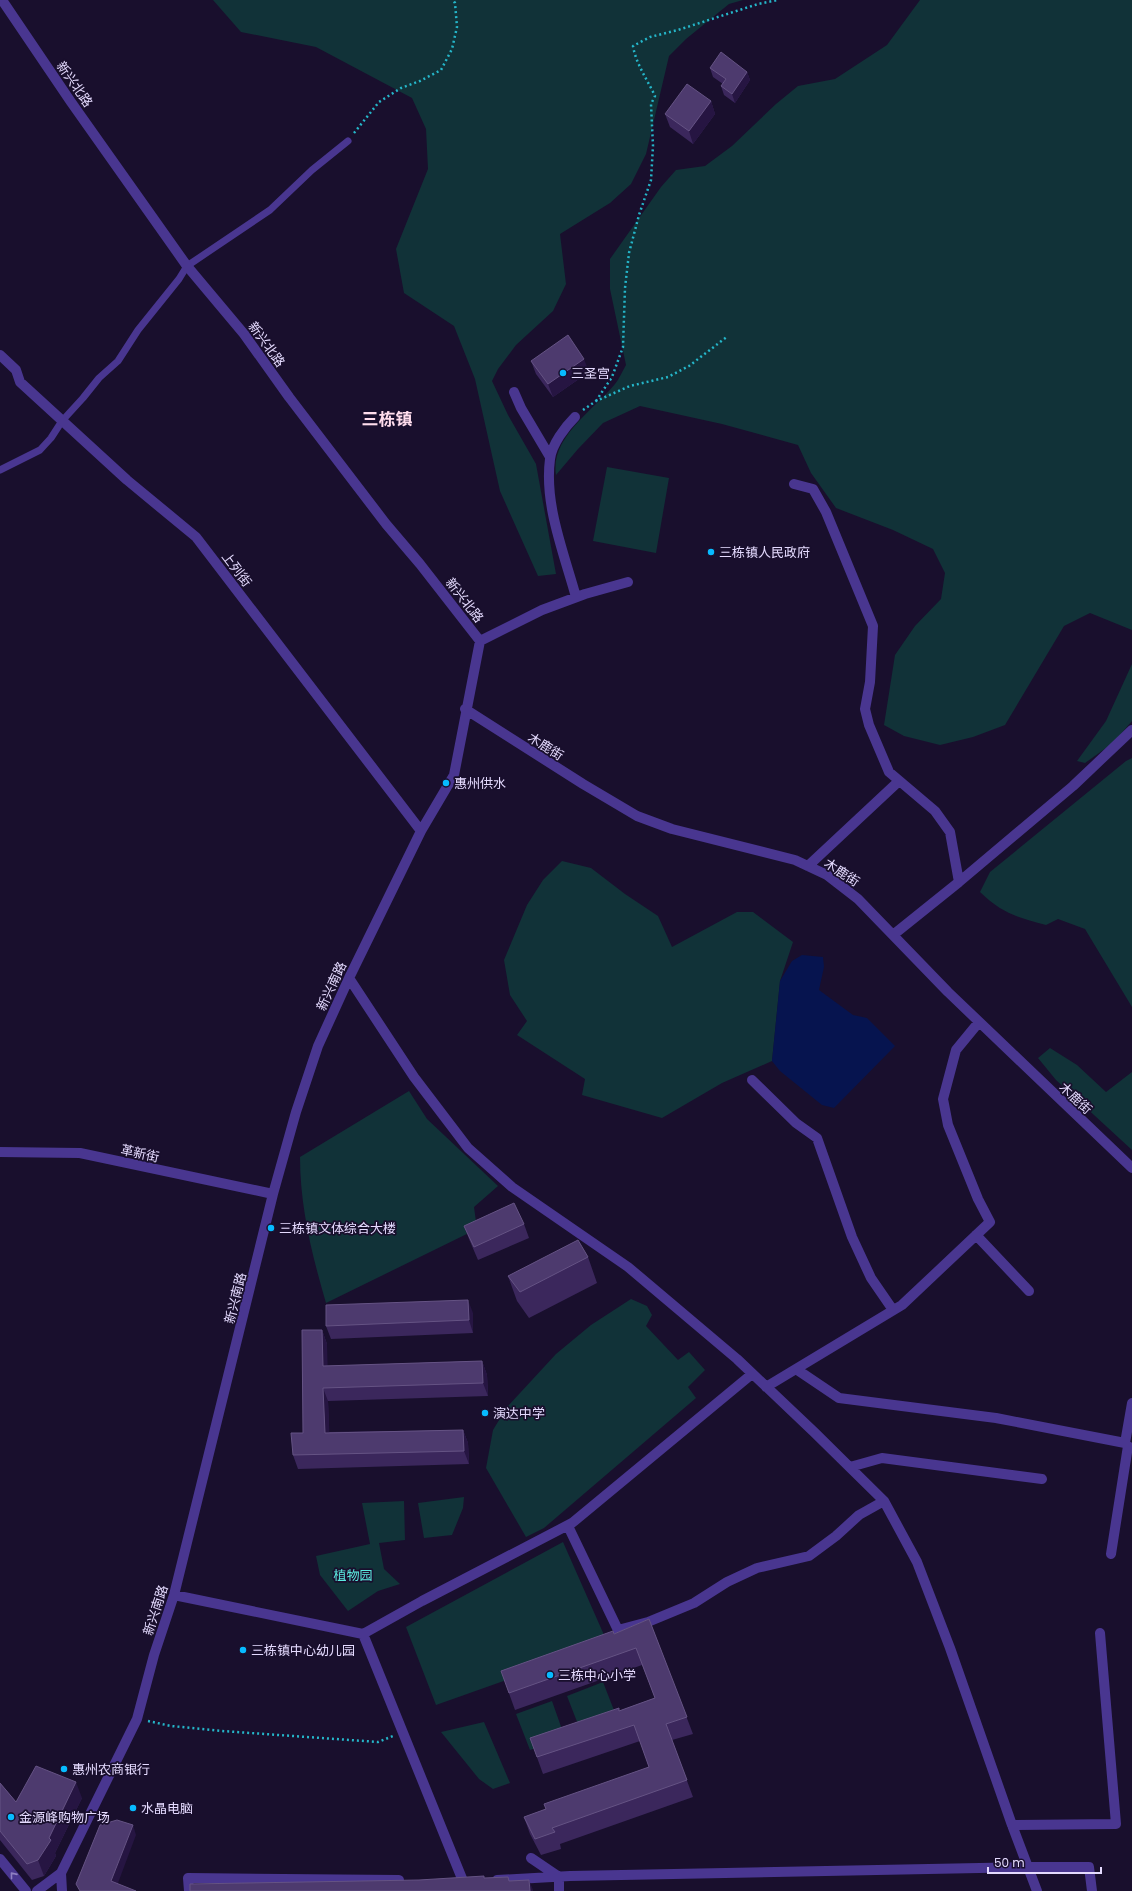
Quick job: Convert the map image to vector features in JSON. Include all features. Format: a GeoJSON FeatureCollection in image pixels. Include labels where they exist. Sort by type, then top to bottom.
{"type":"FeatureCollection","features":[{"type":"Feature","properties":{"kind":"street","name":"新兴北路"},"geometry":{"type":"LineString","coordinates":[[2,0],[67,96],[187,266],[244,334],[289,397],[386,524],[420,564],[480,641],[475,671],[465,709]]}},
{"type":"Feature","properties":{"kind":"street","name":"上列街"},"geometry":{"type":"LineString","coordinates":[[0,355],[16,370],[20,382],[127,480],[196,537],[420,831]]}},
{"type":"Feature","properties":{"kind":"street"},"geometry":{"type":"LineString","coordinates":[[514,392],[521,408],[550,457]]}},
{"type":"Feature","properties":{"kind":"street"},"geometry":{"type":"LineString","coordinates":[[574,417],[565,427],[550,457],[549,481],[552,512],[576,597]]}},
{"type":"Feature","properties":{"kind":"street"},"geometry":{"type":"LineString","coordinates":[[794,484],[813,490],[826,512],[873,626],[870,682],[865,709],[889,772],[935,811],[950,832],[959,882]]}},
{"type":"Feature","properties":{"kind":"street"},"geometry":{"type":"LineString","coordinates":[[480,641],[542,610],[576,597],[628,582]]}},
{"type":"Feature","properties":{"kind":"street","name":"新兴南路"},"geometry":{"type":"LineString","coordinates":[[37,1891],[61,1873],[137,1718],[154,1655],[174,1595],[273,1194],[296,1112],[318,1046],[349,978],[420,831],[454,775],[465,709]]}},
{"type":"Feature","properties":{"kind":"street","name":"木鹿街"},"geometry":{"type":"LineString","coordinates":[[465,709],[569,776],[637,816],[672,829],[795,860],[827,875],[858,898],[979,1022],[1132,1168]]}},
{"type":"Feature","properties":{"kind":"street"},"geometry":{"type":"LineString","coordinates":[[893,935],[959,882],[1073,786],[1132,730]]}},
{"type":"Feature","properties":{"kind":"street"},"geometry":{"type":"LineString","coordinates":[[808,866],[899,781]]}},
{"type":"Feature","properties":{"kind":"street"},"geometry":{"type":"LineString","coordinates":[[349,978],[414,1077],[468,1148],[512,1187],[628,1267],[752,1374],[884,1501],[917,1562],[950,1648],[1012,1825],[1037,1891]]}},
{"type":"Feature","properties":{"kind":"street"},"geometry":{"type":"LineString","coordinates":[[766,1387],[902,1305],[990,1222],[978,1199],[948,1125],[943,1099],[956,1050],[979,1022]]}},
{"type":"Feature","properties":{"kind":"street"},"geometry":{"type":"LineString","coordinates":[[752,1080],[796,1123],[817,1138],[852,1237],[871,1278],[894,1310]]}},
{"type":"Feature","properties":{"kind":"street","name":"革新街"},"geometry":{"type":"LineString","coordinates":[[0,1152],[80,1153],[273,1194]]}},
{"type":"Feature","properties":{"kind":"street"},"geometry":{"type":"LineString","coordinates":[[976,1235],[1029,1290]]}},
{"type":"Feature","properties":{"kind":"street"},"geometry":{"type":"LineString","coordinates":[[796,1369],[839,1398],[996,1418],[1124,1443],[1128,1446],[1112,1554]]}},
{"type":"Feature","properties":{"kind":"street"},"geometry":{"type":"LineString","coordinates":[[174,1595],[363,1634],[422,1601],[568,1526],[752,1374]]}},
{"type":"Feature","properties":{"kind":"street"},"geometry":{"type":"LineString","coordinates":[[1124,1443],[1132,1403]]}},
{"type":"Feature","properties":{"kind":"street"},"geometry":{"type":"LineString","coordinates":[[850,1467],[882,1458],[1042,1479]]}},
{"type":"Feature","properties":{"kind":"street"},"geometry":{"type":"LineString","coordinates":[[568,1526],[618,1630],[648,1622],[694,1603],[727,1582],[758,1568],[809,1556],[836,1536],[859,1515],[884,1501]]}},
{"type":"Feature","properties":{"kind":"street"},"geometry":{"type":"LineString","coordinates":[[1012,1825],[1116,1824],[1100,1633]]}},
{"type":"Feature","properties":{"kind":"street"},"geometry":{"type":"LineString","coordinates":[[363,1634],[463,1881]]}},
{"type":"Feature","properties":{"kind":"street"},"geometry":{"type":"LineString","coordinates":[[532,1858],[559,1877]]}},
{"type":"Feature","properties":{"kind":"street"},"geometry":{"type":"LineString","coordinates":[[0,1859],[26,1891]]}},
{"type":"Feature","properties":{"kind":"street"},"geometry":{"type":"LineString","coordinates":[[487,1880],[559,1877],[1089,1867],[1092,1891]]}},
{"type":"Feature","properties":{"kind":"street"},"geometry":{"type":"LineString","coordinates":[[61,1873],[62,1891]]}},
{"type":"Feature","properties":{"kind":"street"},"geometry":{"type":"LineString","coordinates":[[559,1877],[559,1891]]}},
{"type":"Feature","properties":{"kind":"street"},"geometry":{"type":"LineString","coordinates":[[189,1891],[188,1878],[408,1880]]}},
{"type":"Feature","properties":{"kind":"lane"},"geometry":{"type":"LineString","coordinates":[[0,470],[40,450],[51,438],[62,421],[84,398],[99,378],[118,362],[138,330],[179,279],[187,266],[270,210],[312,170],[348,141]]}},
{"type":"Feature","properties":{"kind":"path"},"geometry":{"type":"LineString","coordinates":[[348,141],[379,102],[401,88],[420,81],[441,70],[452,49],[457,27],[455,3],[453,0]]}},
{"type":"Feature","properties":{"kind":"path"},"geometry":{"type":"LineString","coordinates":[[596,401],[612,377],[623,347],[625,288],[630,253],[638,215],[651,180],[653,146],[652,104],[655,96],[643,70],[635,61],[633,46],[650,37],[678,30],[744,8],[778,0]]}},
{"type":"Feature","properties":{"kind":"path"},"geometry":{"type":"LineString","coordinates":[[574,417],[596,401],[630,386],[668,377],[689,366],[728,336]]}},
{"type":"Feature","properties":{"kind":"path"},"geometry":{"type":"LineString","coordinates":[[137,1718],[171,1726],[378,1742],[402,1733]]}},
{"type":"Feature","properties":{"kind":"green space"},"geometry":{"type":"Polygon","coordinates":[[[213,0],[743,0],[729,4],[686,39],[669,56],[646,154],[631,184],[610,203],[560,234],[566,284],[553,311],[516,345],[498,369],[492,381],[508,415],[536,464],[556,574],[538,576],[500,491],[475,379],[454,326],[404,293],[396,249],[428,169],[426,129],[412,98],[316,47],[241,32],[213,0]]]}},
{"type":"Feature","properties":{"kind":"green space"},"geometry":{"type":"Polygon","coordinates":[[[920,0],[1132,0],[1132,630],[1090,613],[1064,626],[1005,725],[973,737],[940,745],[904,736],[884,725],[895,655],[915,626],[941,599],[945,573],[933,549],[893,530],[836,508],[811,473],[798,445],[722,424],[640,406],[603,423],[556,475],[556,461],[566,436],[615,384],[626,365],[610,289],[610,259],[661,187],[676,170],[705,166],[732,146],[776,104],[798,86],[835,79],[887,45],[920,0]]]}},
{"type":"Feature","properties":{"kind":"green space"},"geometry":{"type":"Polygon","coordinates":[[[607,467],[669,478],[656,553],[593,541],[607,467]]]}},
{"type":"Feature","properties":{"kind":"green space"},"geometry":{"type":"Polygon","coordinates":[[[1132,664],[1132,721],[1113,743],[1085,763],[1077,761],[1106,721],[1132,664]]]}},
{"type":"Feature","properties":{"kind":"green space"},"geometry":{"type":"Polygon","coordinates":[[[1132,758],[1132,1007],[1085,929],[1058,919],[1046,925],[1018,917],[1003,910],[980,892],[990,872],[1126,761],[1132,758]]]}},
{"type":"Feature","properties":{"kind":"green space"},"geometry":{"type":"Polygon","coordinates":[[[562,861],[591,868],[625,894],[658,916],[672,947],[737,912],[753,912],[793,942],[780,981],[772,1061],[722,1083],[662,1118],[582,1095],[585,1079],[517,1035],[527,1021],[510,995],[504,960],[527,905],[543,880],[562,861]]]}},
{"type":"Feature","properties":{"kind":"green space"},"geometry":{"type":"Polygon","coordinates":[[[1050,1048],[1077,1065],[1106,1092],[1132,1072],[1132,1150],[1056,1080],[1038,1058],[1050,1048]]]}},
{"type":"Feature","properties":{"kind":"green space"},"geometry":{"type":"Polygon","coordinates":[[[409,1091],[427,1119],[498,1186],[474,1207],[477,1229],[326,1303],[308,1231],[302,1194],[300,1157],[409,1091]]]}},
{"type":"Feature","properties":{"kind":"green space"},"geometry":{"type":"Polygon","coordinates":[[[631,1299],[647,1306],[652,1315],[646,1326],[678,1360],[689,1352],[705,1370],[688,1387],[696,1398],[544,1528],[526,1537],[486,1468],[493,1430],[507,1407],[556,1354],[591,1325],[631,1299]]]}},
{"type":"Feature","properties":{"kind":"green space"},"geometry":{"type":"Polygon","coordinates":[[[464,1497],[463,1508],[452,1535],[424,1538],[418,1503],[464,1497]]]}},
{"type":"Feature","properties":{"kind":"green space","name":"植物园"},"geometry":{"type":"Polygon","coordinates":[[[404,1501],[405,1540],[379,1543],[384,1569],[400,1584],[378,1591],[348,1611],[320,1575],[316,1556],[370,1544],[362,1503],[404,1501]]]}},
{"type":"Feature","properties":{"kind":"green space"},"geometry":{"type":"Polygon","coordinates":[[[563,1542],[608,1644],[436,1705],[406,1627],[563,1542]]]}},
{"type":"Feature","properties":{"kind":"green space"},"geometry":{"type":"Polygon","coordinates":[[[603,1682],[617,1718],[581,1732],[567,1696],[603,1682]]]}},
{"type":"Feature","properties":{"kind":"green space"},"geometry":{"type":"Polygon","coordinates":[[[552,1701],[565,1738],[530,1750],[516,1714],[552,1701]]]}},
{"type":"Feature","properties":{"kind":"green space"},"geometry":{"type":"Polygon","coordinates":[[[484,1722],[510,1783],[493,1789],[479,1779],[441,1732],[484,1722]]]}},
{"type":"Feature","properties":{"kind":"shaded area"},"geometry":{"type":"Polygon","coordinates":[[[802,955],[823,957],[824,967],[819,990],[853,1015],[867,1018],[895,1046],[834,1108],[822,1105],[780,1071],[772,1061],[780,981],[792,961],[802,955]]]}},
{"type":"Feature","properties":{"kind":"building"},"geometry":{"type":"Polygon","coordinates":[[[721,52],[747,72],[732,94],[721,86],[726,79],[710,68],[721,52]]]}},
{"type":"Feature","properties":{"kind":"building"},"geometry":{"type":"Polygon","coordinates":[[[687,84],[711,101],[689,131],[665,114],[687,84]]]}},
{"type":"Feature","properties":{"kind":"building"},"geometry":{"type":"Polygon","coordinates":[[[568,335],[584,359],[548,384],[531,361],[568,335]]]}},
{"type":"Feature","properties":{"kind":"building"},"geometry":{"type":"Polygon","coordinates":[[[514,1203],[524,1224],[474,1247],[464,1226],[514,1203]]]}},
{"type":"Feature","properties":{"kind":"building"},"geometry":{"type":"Polygon","coordinates":[[[578,1240],[588,1257],[520,1292],[508,1276],[578,1240]]]}},
{"type":"Feature","properties":{"kind":"building"},"geometry":{"type":"Polygon","coordinates":[[[468,1300],[469,1320],[326,1326],[326,1305],[468,1300]]]}},
{"type":"Feature","properties":{"kind":"building"},"geometry":{"type":"Polygon","coordinates":[[[302,1330],[322,1330],[323,1366],[482,1361],[483,1383],[323,1388],[325,1433],[463,1430],[464,1451],[293,1455],[291,1433],[303,1433],[302,1330]]]}},
{"type":"Feature","properties":{"kind":"building"},"geometry":{"type":"Polygon","coordinates":[[[649,1619],[687,1717],[666,1724],[687,1780],[552,1828],[555,1832],[535,1839],[524,1817],[546,1809],[544,1804],[649,1767],[634,1725],[537,1757],[530,1738],[619,1708],[619,1711],[655,1698],[636,1648],[509,1693],[501,1671],[613,1631],[614,1634],[649,1619]]]}},
{"type":"Feature","properties":{"kind":"building"},"geometry":{"type":"Polygon","coordinates":[[[36,1766],[76,1782],[49,1838],[51,1840],[38,1860],[27,1864],[0,1831],[0,1783],[16,1802],[36,1766]]]}},
{"type":"Feature","properties":{"kind":"building"},"geometry":{"type":"Polygon","coordinates":[[[117,1820],[133,1825],[111,1881],[136,1891],[80,1891],[76,1884],[100,1825],[117,1820]]]}},
{"type":"Feature","properties":{"kind":"building"},"geometry":{"type":"Polygon","coordinates":[[[484,1876],[484,1878],[508,1877],[509,1881],[529,1880],[530,1891],[190,1891],[190,1884],[419,1880],[484,1876]]]}},
{"type":"Feature","properties":{"kind":"place","name":"三圣宫"},"geometry":{"type":"Point","coordinates":[563,373]}},
{"type":"Feature","properties":{"kind":"place","name":"三栋镇人民政府"},"geometry":{"type":"Point","coordinates":[711,552]}},
{"type":"Feature","properties":{"kind":"place","name":"惠州供水"},"geometry":{"type":"Point","coordinates":[446,783]}},
{"type":"Feature","properties":{"kind":"place","name":"三栋镇文体综合大楼"},"geometry":{"type":"Point","coordinates":[271,1228]}},
{"type":"Feature","properties":{"kind":"place","name":"演达中学"},"geometry":{"type":"Point","coordinates":[485,1413]}},
{"type":"Feature","properties":{"kind":"place","name":"三栋镇中心幼儿园"},"geometry":{"type":"Point","coordinates":[243,1650]}},
{"type":"Feature","properties":{"kind":"place","name":"三栋中心小学"},"geometry":{"type":"Point","coordinates":[550,1675]}},
{"type":"Feature","properties":{"kind":"place","name":"惠州农商银行"},"geometry":{"type":"Point","coordinates":[64,1769]}},
{"type":"Feature","properties":{"kind":"place","name":"水晶电脑"},"geometry":{"type":"Point","coordinates":[133,1808]}},
{"type":"Feature","properties":{"kind":"place","name":"金源峰购物广场"},"geometry":{"type":"Point","coordinates":[11,1817]}},
{"type":"Feature","properties":{"kind":"district","name":"三栋镇"},"geometry":{"type":"Point","coordinates":[387,419]}}]}
